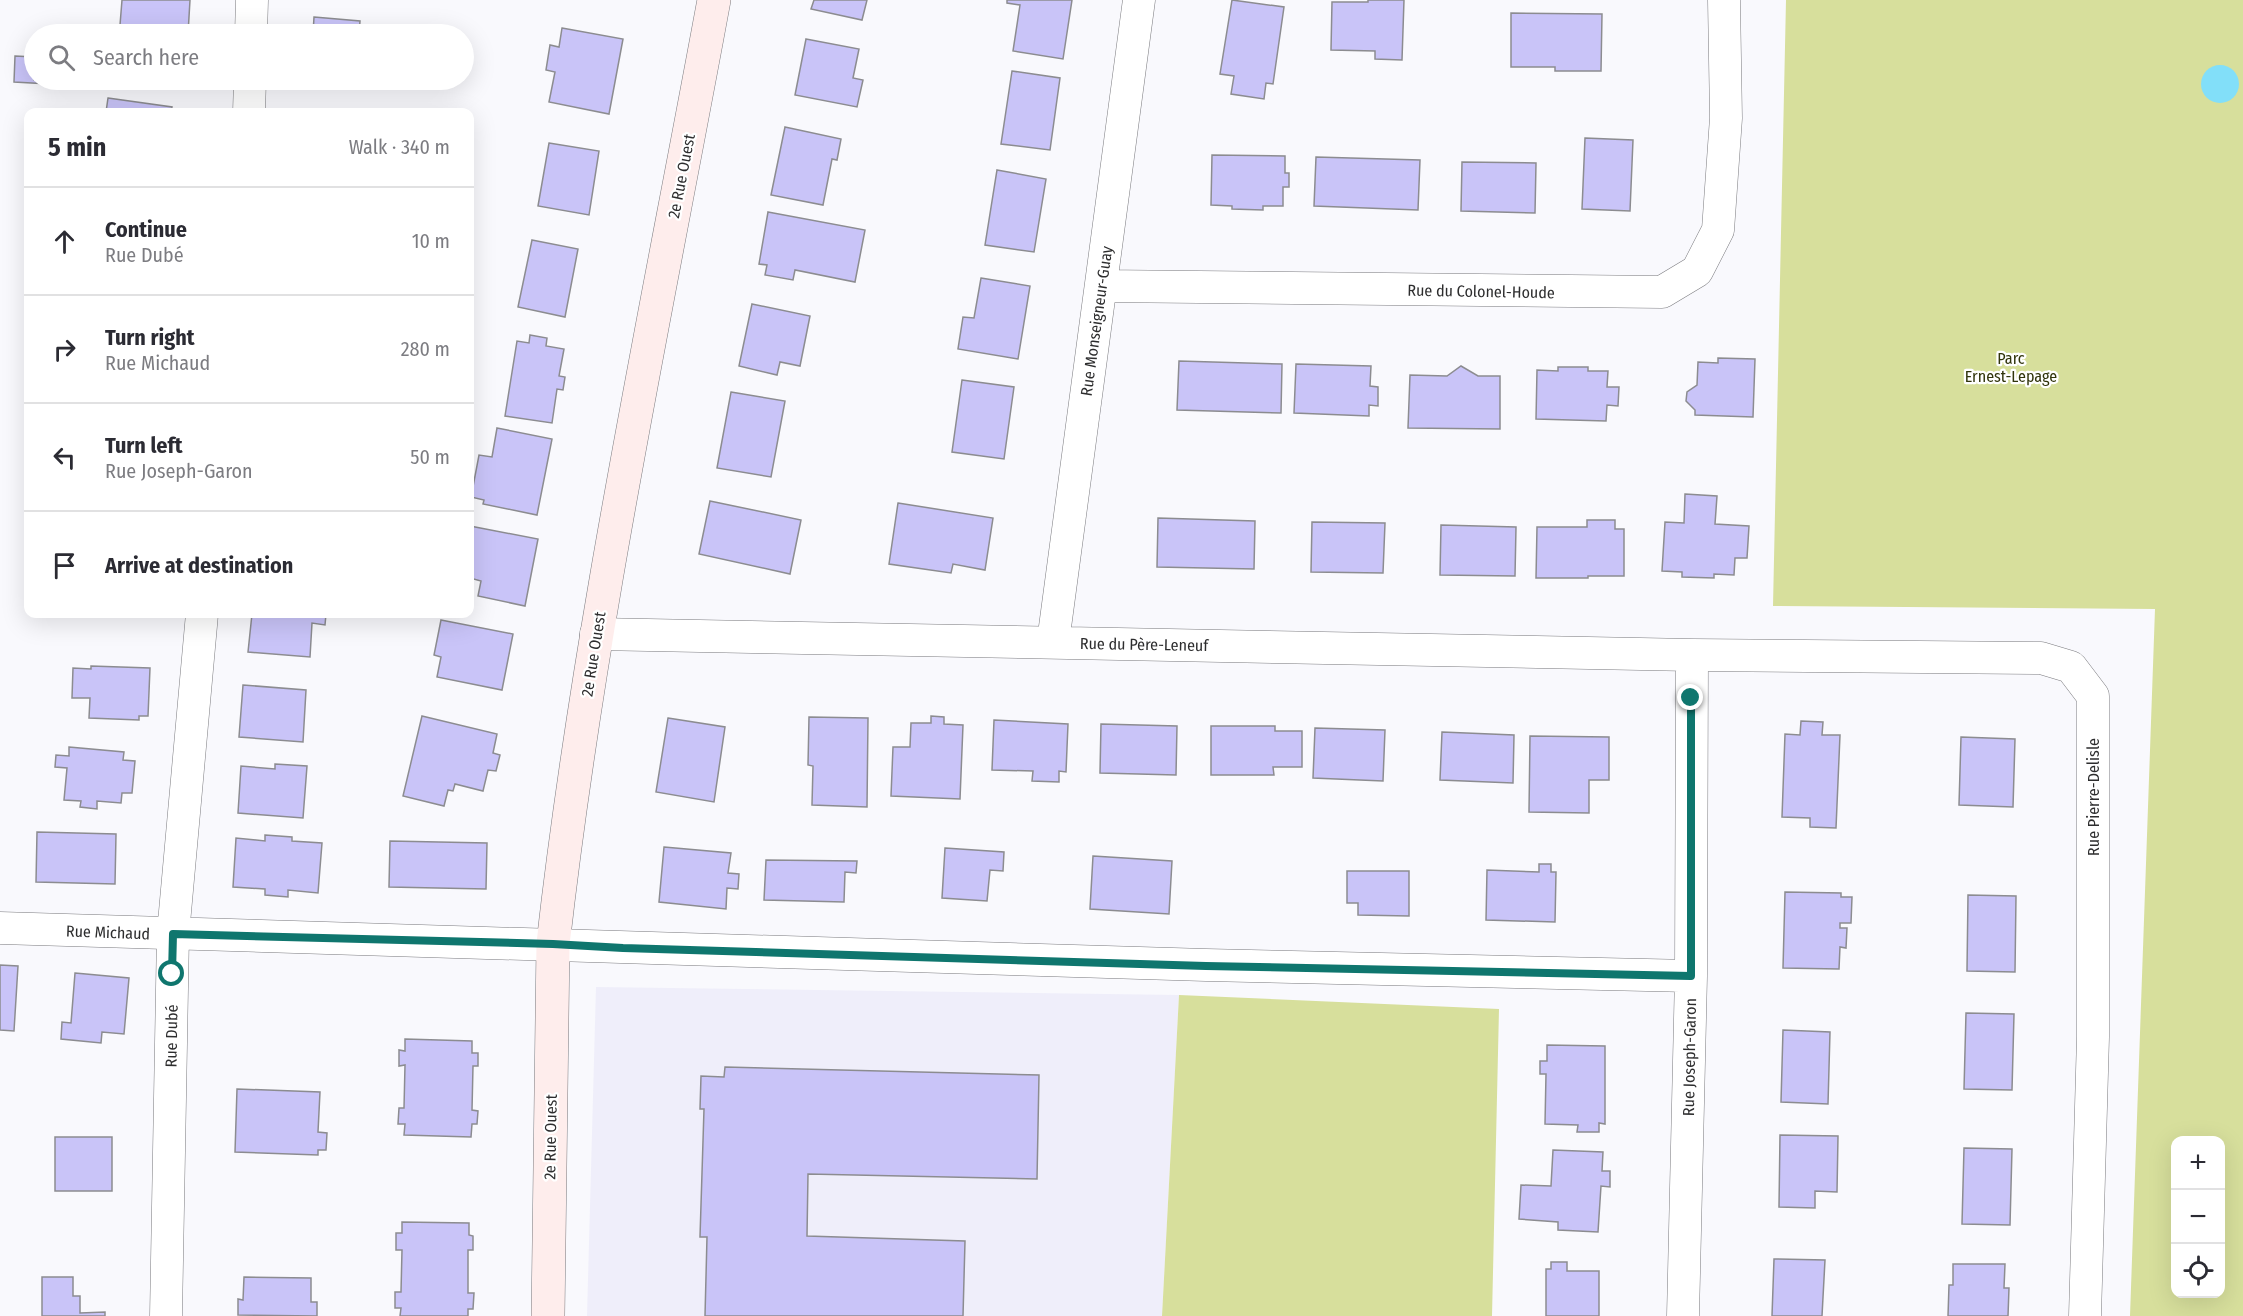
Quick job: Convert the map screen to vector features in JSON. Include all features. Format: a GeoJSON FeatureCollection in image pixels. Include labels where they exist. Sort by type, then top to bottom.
{"type":"FeatureCollection","features":[{"type":"Feature","properties":{"kind":"street"},"geometry":{"type":"LineString","coordinates":[[251,24],[252,0]]}},
{"type":"Feature","properties":{"kind":"street","name":"2e Rue Ouest"},"geometry":{"type":"LineString","coordinates":[[548,1316],[553,944],[596,634],[714,0]]}},
{"type":"Feature","properties":{"kind":"street","name":"Rue Monseigneur-Guay"},"geometry":{"type":"LineString","coordinates":[[1053,642],[1140,0]]}},
{"type":"Feature","properties":{"kind":"street","name":"Rue du Colonel-Houde"},"geometry":{"type":"LineString","coordinates":[[1101,286],[1662,292],[1697,271],[1718,230],[1726,118],[1724,0]]}},
{"type":"Feature","properties":{"kind":"street"},"geometry":{"type":"LineString","coordinates":[[249,108],[250,90]]}},
{"type":"Feature","properties":{"kind":"street","name":"Rue Dubé"},"geometry":{"type":"LineString","coordinates":[[166,1316],[173,934],[202,618]]}},
{"type":"Feature","properties":{"kind":"street","name":"Rue du Père-Leneuf"},"geometry":{"type":"LineString","coordinates":[[596,634],[1692,655]]}},
{"type":"Feature","properties":{"kind":"street","name":"Rue Joseph-Garon"},"geometry":{"type":"LineString","coordinates":[[1683,1316],[1691,976],[1692,655]]}},
{"type":"Feature","properties":{"kind":"street","name":"Rue Pierre-Delisle"},"geometry":{"type":"LineString","coordinates":[[1692,655],[2041,658],[2071,667],[2092,696],[2093,1037],[2085,1316]]}},
{"type":"Feature","properties":{"kind":"street","name":"Rue Michaud"},"geometry":{"type":"LineString","coordinates":[[0,928],[1206,966],[1691,976]]}},
{"type":"Feature","properties":{"kind":"shaded area"},"geometry":{"type":"Polygon","coordinates":[[[596,987],[1179,995],[1162,1316],[587,1316],[596,987]]]}},
{"type":"Feature","properties":{"kind":"green space","name":"Parc Ernest-Lepage"},"geometry":{"type":"Polygon","coordinates":[[[1786,0],[2243,0],[2243,1316],[2130,1316],[2155,609],[1773,606],[1786,0]]]}},
{"type":"Feature","properties":{"kind":"green space"},"geometry":{"type":"Polygon","coordinates":[[[1179,995],[1499,1009],[1492,1316],[1162,1316],[1179,995]]]}},
{"type":"Feature","properties":{"kind":"water"},"geometry":{"type":"Polygon","coordinates":[[[2220,65],[2234,70],[2239,84],[2234,98],[2220,103],[2206,98],[2201,84],[2206,70],[2220,65]]]}},
{"type":"Feature","properties":{"kind":"building"},"geometry":{"type":"Polygon","coordinates":[[[122,0],[190,0],[189,24],[120,24],[122,0]]]}},
{"type":"Feature","properties":{"kind":"building"},"geometry":{"type":"Polygon","coordinates":[[[814,0],[867,0],[862,20],[811,9],[814,0]]]}},
{"type":"Feature","properties":{"kind":"building"},"geometry":{"type":"Polygon","coordinates":[[[1007,0],[1072,0],[1063,59],[1013,51],[1020,5],[1007,3],[1007,0]]]}},
{"type":"Feature","properties":{"kind":"building"},"geometry":{"type":"Polygon","coordinates":[[[1232,0],[1284,7],[1273,84],[1266,83],[1264,99],[1231,94],[1234,76],[1220,74],[1232,0]]]}},
{"type":"Feature","properties":{"kind":"building"},"geometry":{"type":"Polygon","coordinates":[[[1368,0],[1404,0],[1402,60],[1375,59],[1375,51],[1331,50],[1332,2],[1368,2],[1368,0]]]}},
{"type":"Feature","properties":{"kind":"building"},"geometry":{"type":"Polygon","coordinates":[[[1511,13],[1602,14],[1601,71],[1555,71],[1555,67],[1511,67],[1511,13]]]}},
{"type":"Feature","properties":{"kind":"building"},"geometry":{"type":"Polygon","coordinates":[[[314,17],[360,21],[360,24],[314,24],[314,17]]]}},
{"type":"Feature","properties":{"kind":"building"},"geometry":{"type":"Polygon","coordinates":[[[562,28],[623,39],[609,114],[549,102],[555,72],[546,70],[550,45],[559,47],[562,28]]]}},
{"type":"Feature","properties":{"kind":"building"},"geometry":{"type":"Polygon","coordinates":[[[806,39],[859,49],[853,78],[863,80],[857,107],[795,95],[806,39]]]}},
{"type":"Feature","properties":{"kind":"building"},"geometry":{"type":"Polygon","coordinates":[[[15,56],[24,56],[24,83],[14,82],[15,56]]]}},
{"type":"Feature","properties":{"kind":"building"},"geometry":{"type":"Polygon","coordinates":[[[1012,71],[1060,78],[1050,150],[1001,144],[1012,71]]]}},
{"type":"Feature","properties":{"kind":"building"},"geometry":{"type":"Polygon","coordinates":[[[108,98],[172,107],[172,108],[107,108],[108,98]]]}},
{"type":"Feature","properties":{"kind":"building"},"geometry":{"type":"Polygon","coordinates":[[[785,127],[841,139],[837,160],[832,159],[823,205],[771,195],[785,127]]]}},
{"type":"Feature","properties":{"kind":"building"},"geometry":{"type":"Polygon","coordinates":[[[1585,138],[1633,140],[1630,211],[1582,209],[1585,138]]]}},
{"type":"Feature","properties":{"kind":"building"},"geometry":{"type":"Polygon","coordinates":[[[549,143],[599,151],[589,215],[538,206],[549,143]]]}},
{"type":"Feature","properties":{"kind":"building"},"geometry":{"type":"Polygon","coordinates":[[[1212,155],[1285,156],[1285,173],[1289,173],[1289,187],[1283,187],[1283,206],[1263,206],[1263,210],[1232,209],[1232,206],[1211,205],[1212,155]]]}},
{"type":"Feature","properties":{"kind":"building"},"geometry":{"type":"Polygon","coordinates":[[[1316,157],[1420,160],[1418,210],[1314,206],[1316,157]]]}},
{"type":"Feature","properties":{"kind":"building"},"geometry":{"type":"Polygon","coordinates":[[[1462,162],[1536,163],[1535,213],[1461,211],[1462,162]]]}},
{"type":"Feature","properties":{"kind":"building"},"geometry":{"type":"Polygon","coordinates":[[[997,170],[1046,179],[1034,252],[985,245],[997,170]]]}},
{"type":"Feature","properties":{"kind":"building"},"geometry":{"type":"Polygon","coordinates":[[[768,212],[865,230],[855,282],[795,270],[793,280],[765,275],[767,265],[759,264],[768,212]]]}},
{"type":"Feature","properties":{"kind":"building"},"geometry":{"type":"Polygon","coordinates":[[[532,240],[578,249],[565,317],[518,307],[532,240]]]}},
{"type":"Feature","properties":{"kind":"building"},"geometry":{"type":"Polygon","coordinates":[[[981,278],[1030,286],[1018,359],[958,349],[963,317],[974,318],[981,278]]]}},
{"type":"Feature","properties":{"kind":"building"},"geometry":{"type":"Polygon","coordinates":[[[752,304],[810,316],[800,366],[780,362],[777,375],[739,366],[752,304]]]}},
{"type":"Feature","properties":{"kind":"building"},"geometry":{"type":"Polygon","coordinates":[[[530,335],[547,338],[546,346],[564,349],[559,376],[565,377],[563,390],[557,389],[552,423],[505,416],[517,341],[529,343],[530,335]]]}},
{"type":"Feature","properties":{"kind":"building"},"geometry":{"type":"Polygon","coordinates":[[[1718,358],[1755,359],[1753,417],[1695,415],[1695,410],[1686,401],[1687,392],[1697,385],[1698,362],[1718,363],[1718,358]]]}},
{"type":"Feature","properties":{"kind":"building"},"geometry":{"type":"Polygon","coordinates":[[[1179,361],[1282,364],[1281,413],[1177,410],[1179,361]]]}},
{"type":"Feature","properties":{"kind":"building"},"geometry":{"type":"Polygon","coordinates":[[[1296,364],[1371,366],[1370,386],[1378,387],[1378,406],[1369,405],[1369,416],[1294,413],[1296,364]]]}},
{"type":"Feature","properties":{"kind":"building"},"geometry":{"type":"Polygon","coordinates":[[[1461,366],[1478,376],[1500,376],[1500,429],[1408,428],[1410,375],[1447,376],[1461,366]]]}},
{"type":"Feature","properties":{"kind":"building"},"geometry":{"type":"Polygon","coordinates":[[[1558,367],[1588,367],[1588,371],[1608,371],[1607,387],[1619,387],[1618,406],[1607,405],[1606,421],[1536,419],[1537,370],[1558,371],[1558,367]]]}},
{"type":"Feature","properties":{"kind":"building"},"geometry":{"type":"Polygon","coordinates":[[[962,380],[1014,387],[1004,459],[952,452],[962,380]]]}},
{"type":"Feature","properties":{"kind":"building"},"geometry":{"type":"Polygon","coordinates":[[[731,392],[785,401],[771,477],[717,468],[731,392]]]}},
{"type":"Feature","properties":{"kind":"building"},"geometry":{"type":"Polygon","coordinates":[[[497,428],[552,439],[537,515],[483,504],[484,500],[474,498],[474,481],[479,455],[492,457],[497,428]]]}},
{"type":"Feature","properties":{"kind":"building"},"geometry":{"type":"Polygon","coordinates":[[[1685,494],[1717,496],[1715,524],[1749,526],[1747,558],[1735,558],[1734,575],[1714,574],[1714,578],[1682,577],[1682,572],[1662,571],[1665,522],[1684,523],[1685,494]]]}},
{"type":"Feature","properties":{"kind":"building"},"geometry":{"type":"Polygon","coordinates":[[[710,501],[801,520],[790,574],[699,554],[710,501]]]}},
{"type":"Feature","properties":{"kind":"building"},"geometry":{"type":"Polygon","coordinates":[[[898,503],[993,518],[985,570],[953,564],[951,573],[889,564],[898,503]]]}},
{"type":"Feature","properties":{"kind":"building"},"geometry":{"type":"Polygon","coordinates":[[[1158,518],[1255,521],[1254,569],[1157,567],[1158,518]]]}},
{"type":"Feature","properties":{"kind":"building"},"geometry":{"type":"Polygon","coordinates":[[[1587,520],[1615,520],[1615,529],[1624,529],[1624,576],[1536,578],[1537,527],[1587,527],[1587,520]]]}},
{"type":"Feature","properties":{"kind":"building"},"geometry":{"type":"Polygon","coordinates":[[[1312,522],[1385,523],[1383,573],[1311,572],[1312,522]]]}},
{"type":"Feature","properties":{"kind":"building"},"geometry":{"type":"Polygon","coordinates":[[[1441,525],[1516,527],[1515,576],[1440,575],[1441,525]]]}},
{"type":"Feature","properties":{"kind":"building"},"geometry":{"type":"Polygon","coordinates":[[[474,527],[538,539],[525,606],[478,596],[481,581],[474,579],[474,527]]]}},
{"type":"Feature","properties":{"kind":"building"},"geometry":{"type":"Polygon","coordinates":[[[252,618],[326,618],[325,625],[312,623],[310,657],[248,652],[252,618]]]}},
{"type":"Feature","properties":{"kind":"building"},"geometry":{"type":"Polygon","coordinates":[[[441,620],[513,634],[502,690],[437,677],[441,657],[434,655],[441,620]]]}},
{"type":"Feature","properties":{"kind":"building"},"geometry":{"type":"Polygon","coordinates":[[[91,666],[150,668],[148,716],[139,716],[139,720],[89,718],[90,698],[72,698],[73,668],[91,669],[91,666]]]}},
{"type":"Feature","properties":{"kind":"building"},"geometry":{"type":"Polygon","coordinates":[[[243,685],[306,690],[303,742],[239,737],[243,685]]]}},
{"type":"Feature","properties":{"kind":"building"},"geometry":{"type":"Polygon","coordinates":[[[422,716],[497,734],[493,753],[500,755],[496,771],[488,770],[483,791],[455,784],[453,791],[448,790],[444,806],[403,796],[422,716]]]}},
{"type":"Feature","properties":{"kind":"building"},"geometry":{"type":"Polygon","coordinates":[[[931,716],[944,717],[944,724],[963,725],[960,799],[891,796],[893,747],[910,747],[911,723],[931,723],[931,716]]]}},
{"type":"Feature","properties":{"kind":"building"},"geometry":{"type":"Polygon","coordinates":[[[809,717],[868,718],[867,807],[812,805],[813,766],[808,765],[809,717]]]}},
{"type":"Feature","properties":{"kind":"building"},"geometry":{"type":"Polygon","coordinates":[[[668,718],[725,727],[714,802],[656,792],[668,718]]]}},
{"type":"Feature","properties":{"kind":"building"},"geometry":{"type":"Polygon","coordinates":[[[994,720],[1068,724],[1066,772],[1059,771],[1059,782],[1032,781],[1033,771],[992,770],[994,720]]]}},
{"type":"Feature","properties":{"kind":"building"},"geometry":{"type":"Polygon","coordinates":[[[1801,721],[1823,722],[1822,735],[1840,735],[1836,828],[1810,827],[1810,818],[1782,817],[1785,734],[1800,735],[1801,721]]]}},
{"type":"Feature","properties":{"kind":"building"},"geometry":{"type":"Polygon","coordinates":[[[1101,724],[1177,726],[1176,775],[1100,773],[1101,724]]]}},
{"type":"Feature","properties":{"kind":"building"},"geometry":{"type":"Polygon","coordinates":[[[1211,726],[1275,726],[1275,731],[1302,731],[1302,767],[1273,767],[1274,775],[1211,775],[1211,726]]]}},
{"type":"Feature","properties":{"kind":"building"},"geometry":{"type":"Polygon","coordinates":[[[1315,728],[1385,730],[1383,781],[1313,778],[1315,728]]]}},
{"type":"Feature","properties":{"kind":"building"},"geometry":{"type":"Polygon","coordinates":[[[1442,732],[1514,735],[1513,783],[1440,780],[1442,732]]]}},
{"type":"Feature","properties":{"kind":"building"},"geometry":{"type":"Polygon","coordinates":[[[1530,736],[1609,737],[1609,780],[1589,780],[1589,813],[1529,812],[1530,736]]]}},
{"type":"Feature","properties":{"kind":"building"},"geometry":{"type":"Polygon","coordinates":[[[1961,737],[2015,739],[2013,807],[1959,805],[1961,737]]]}},
{"type":"Feature","properties":{"kind":"building"},"geometry":{"type":"Polygon","coordinates":[[[69,747],[124,752],[123,760],[135,761],[132,793],[122,793],[121,803],[97,801],[97,809],[80,807],[81,801],[64,800],[67,768],[55,767],[56,755],[69,756],[69,747]]]}},
{"type":"Feature","properties":{"kind":"building"},"geometry":{"type":"Polygon","coordinates":[[[275,764],[307,766],[303,818],[238,813],[241,766],[275,769],[275,764]]]}},
{"type":"Feature","properties":{"kind":"building"},"geometry":{"type":"Polygon","coordinates":[[[37,832],[116,834],[115,884],[36,882],[37,832]]]}},
{"type":"Feature","properties":{"kind":"building"},"geometry":{"type":"Polygon","coordinates":[[[265,835],[292,837],[292,841],[322,843],[318,893],[288,890],[288,897],[265,895],[265,889],[233,887],[236,838],[265,841],[265,835]]]}},
{"type":"Feature","properties":{"kind":"building"},"geometry":{"type":"Polygon","coordinates":[[[390,841],[487,843],[486,889],[389,887],[390,841]]]}},
{"type":"Feature","properties":{"kind":"building"},"geometry":{"type":"Polygon","coordinates":[[[664,847],[731,853],[728,873],[739,874],[738,889],[727,888],[726,909],[659,902],[664,847]]]}},
{"type":"Feature","properties":{"kind":"building"},"geometry":{"type":"Polygon","coordinates":[[[945,848],[1004,852],[1003,871],[990,870],[987,901],[942,898],[945,848]]]}},
{"type":"Feature","properties":{"kind":"building"},"geometry":{"type":"Polygon","coordinates":[[[1093,856],[1172,861],[1169,914],[1090,909],[1093,856]]]}},
{"type":"Feature","properties":{"kind":"building"},"geometry":{"type":"Polygon","coordinates":[[[766,860],[857,861],[856,873],[845,872],[844,902],[764,900],[766,860]]]}},
{"type":"Feature","properties":{"kind":"building"},"geometry":{"type":"Polygon","coordinates":[[[1539,864],[1551,864],[1551,872],[1556,872],[1555,922],[1486,920],[1487,870],[1539,872],[1539,864]]]}},
{"type":"Feature","properties":{"kind":"building"},"geometry":{"type":"Polygon","coordinates":[[[1347,871],[1409,871],[1409,916],[1358,915],[1358,903],[1347,903],[1347,871]]]}},
{"type":"Feature","properties":{"kind":"building"},"geometry":{"type":"Polygon","coordinates":[[[1785,892],[1841,893],[1841,897],[1852,897],[1851,923],[1840,923],[1840,928],[1847,928],[1846,948],[1840,947],[1839,969],[1783,968],[1785,892]]]}},
{"type":"Feature","properties":{"kind":"building"},"geometry":{"type":"Polygon","coordinates":[[[1968,895],[2016,896],[2015,972],[1967,971],[1968,895]]]}},
{"type":"Feature","properties":{"kind":"building"},"geometry":{"type":"Polygon","coordinates":[[[0,965],[18,966],[14,1031],[0,1030],[0,965]]]}},
{"type":"Feature","properties":{"kind":"building"},"geometry":{"type":"Polygon","coordinates":[[[75,973],[129,978],[124,1034],[102,1032],[101,1043],[61,1039],[62,1022],[71,1023],[75,973]]]}},
{"type":"Feature","properties":{"kind":"building"},"geometry":{"type":"Polygon","coordinates":[[[1966,1013],[2014,1014],[2012,1090],[1964,1089],[1966,1013]]]}},
{"type":"Feature","properties":{"kind":"building"},"geometry":{"type":"Polygon","coordinates":[[[1783,1030],[1830,1032],[1828,1104],[1781,1102],[1783,1030]]]}},
{"type":"Feature","properties":{"kind":"building"},"geometry":{"type":"Polygon","coordinates":[[[405,1039],[472,1041],[472,1053],[478,1053],[478,1066],[473,1066],[472,1110],[478,1111],[477,1124],[472,1124],[471,1137],[404,1135],[405,1124],[398,1124],[399,1108],[404,1108],[405,1065],[399,1066],[399,1050],[405,1051],[405,1039]]]}},
{"type":"Feature","properties":{"kind":"building"},"geometry":{"type":"Polygon","coordinates":[[[1547,1045],[1605,1046],[1605,1124],[1599,1123],[1599,1132],[1577,1132],[1578,1125],[1545,1124],[1546,1074],[1540,1074],[1540,1061],[1547,1061],[1547,1045]]]}},
{"type":"Feature","properties":{"kind":"building"},"geometry":{"type":"Polygon","coordinates":[[[725,1067],[1039,1075],[1037,1179],[808,1174],[807,1236],[965,1241],[963,1316],[705,1316],[707,1237],[700,1237],[704,1109],[700,1109],[701,1076],[724,1077],[725,1067]]]}},
{"type":"Feature","properties":{"kind":"building"},"geometry":{"type":"Polygon","coordinates":[[[237,1089],[320,1092],[318,1132],[327,1133],[326,1150],[318,1150],[318,1155],[235,1152],[237,1089]]]}},
{"type":"Feature","properties":{"kind":"building"},"geometry":{"type":"Polygon","coordinates":[[[1780,1135],[1838,1136],[1837,1192],[1815,1191],[1815,1208],[1779,1207],[1780,1135]]]}},
{"type":"Feature","properties":{"kind":"building"},"geometry":{"type":"Polygon","coordinates":[[[55,1137],[112,1137],[112,1191],[55,1191],[55,1137]]]}},
{"type":"Feature","properties":{"kind":"building"},"geometry":{"type":"Polygon","coordinates":[[[1964,1148],[2012,1149],[2010,1225],[1962,1224],[1964,1148]]]}},
{"type":"Feature","properties":{"kind":"building"},"geometry":{"type":"Polygon","coordinates":[[[1553,1150],[1603,1152],[1602,1171],[1610,1171],[1610,1187],[1601,1186],[1598,1232],[1558,1230],[1558,1222],[1519,1219],[1521,1185],[1551,1186],[1553,1150]]]}},
{"type":"Feature","properties":{"kind":"building"},"geometry":{"type":"Polygon","coordinates":[[[402,1222],[469,1223],[469,1235],[473,1236],[473,1250],[468,1250],[468,1293],[474,1293],[473,1309],[468,1309],[468,1316],[400,1316],[401,1308],[395,1308],[395,1292],[401,1292],[402,1250],[396,1250],[396,1233],[402,1233],[402,1222]]]}},
{"type":"Feature","properties":{"kind":"building"},"geometry":{"type":"Polygon","coordinates":[[[1774,1259],[1825,1260],[1822,1316],[1772,1316],[1774,1259]]]}},
{"type":"Feature","properties":{"kind":"building"},"geometry":{"type":"Polygon","coordinates":[[[1551,1262],[1567,1262],[1567,1271],[1599,1271],[1599,1316],[1546,1316],[1546,1269],[1551,1269],[1551,1262]]]}},
{"type":"Feature","properties":{"kind":"building"},"geometry":{"type":"Polygon","coordinates":[[[1953,1264],[2005,1264],[2004,1288],[2009,1288],[2008,1316],[1948,1316],[1949,1285],[1953,1285],[1953,1264]]]}},
{"type":"Feature","properties":{"kind":"building"},"geometry":{"type":"Polygon","coordinates":[[[42,1277],[73,1277],[73,1296],[80,1296],[80,1313],[105,1312],[105,1316],[42,1316],[42,1277]]]}},
{"type":"Feature","properties":{"kind":"building"},"geometry":{"type":"Polygon","coordinates":[[[244,1277],[311,1278],[311,1302],[317,1302],[317,1316],[238,1315],[238,1299],[243,1300],[244,1277]]]}},
{"type":"Feature","properties":{"kind":"route"},"geometry":{"type":"LineString","coordinates":[[172,974],[173,934],[1206,966],[1691,976],[1691,698]]}}]}
